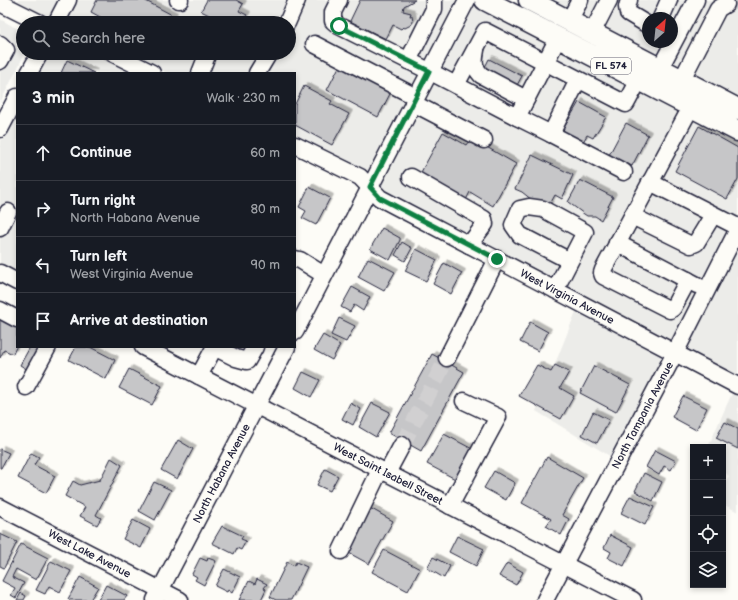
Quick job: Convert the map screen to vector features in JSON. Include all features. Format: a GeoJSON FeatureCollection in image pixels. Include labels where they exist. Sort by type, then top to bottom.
{"type":"FeatureCollection","features":[{"type":"Feature","properties":{"kind":"main road","name":"FL 574"},"geometry":{"type":"LineString","coordinates":[[484,0],[738,131]]}},
{"type":"Feature","properties":{"kind":"main road","name":"FL 574"},"geometry":{"type":"LineString","coordinates":[[529,0],[738,109]]}},
{"type":"Feature","properties":{"kind":"street"},"geometry":{"type":"LineString","coordinates":[[60,16],[68,0]]}},
{"type":"Feature","properties":{"kind":"street"},"geometry":{"type":"LineString","coordinates":[[290,16],[297,0]]}},
{"type":"Feature","properties":{"kind":"street"},"geometry":{"type":"LineString","coordinates":[[339,0],[333,12],[334,21],[339,26],[624,172]]}},
{"type":"Feature","properties":{"kind":"street"},"geometry":{"type":"LineString","coordinates":[[408,61],[434,9],[434,0]]}},
{"type":"Feature","properties":{"kind":"street"},"geometry":{"type":"LineString","coordinates":[[296,328],[300,310],[324,275],[467,0]]}},
{"type":"Feature","properties":{"kind":"street"},"geometry":{"type":"LineString","coordinates":[[569,21],[580,0]]}},
{"type":"Feature","properties":{"kind":"street"},"geometry":{"type":"LineString","coordinates":[[592,33],[608,0]]}},
{"type":"Feature","properties":{"kind":"street"},"geometry":{"type":"LineString","coordinates":[[629,0],[627,7],[628,13],[642,21]]}},
{"type":"Feature","properties":{"kind":"street"},"geometry":{"type":"LineString","coordinates":[[664,12],[669,0]]}},
{"type":"Feature","properties":{"kind":"street"},"geometry":{"type":"LineString","coordinates":[[660,68],[696,0]]}},
{"type":"Feature","properties":{"kind":"street"},"geometry":{"type":"LineString","coordinates":[[0,3],[26,16]]}},
{"type":"Feature","properties":{"kind":"street"},"geometry":{"type":"LineString","coordinates":[[682,80],[716,12],[726,4]]}},
{"type":"Feature","properties":{"kind":"street"},"geometry":{"type":"LineString","coordinates":[[456,85],[484,32],[626,104],[639,80]]}},
{"type":"Feature","properties":{"kind":"street"},"geometry":{"type":"LineString","coordinates":[[517,117],[558,38]]}},
{"type":"Feature","properties":{"kind":"street"},"geometry":{"type":"LineString","coordinates":[[0,44],[6,50],[0,61]]}},
{"type":"Feature","properties":{"kind":"street"},"geometry":{"type":"LineString","coordinates":[[314,44],[484,140]]}},
{"type":"Feature","properties":{"kind":"street"},"geometry":{"type":"LineString","coordinates":[[476,48],[474,61],[476,69],[481,75],[526,99]]}},
{"type":"Feature","properties":{"kind":"street"},"geometry":{"type":"LineString","coordinates":[[30,72],[36,60]]}},
{"type":"Feature","properties":{"kind":"street"},"geometry":{"type":"LineString","coordinates":[[122,60],[134,69],[148,72]]}},
{"type":"Feature","properties":{"kind":"street"},"geometry":{"type":"LineString","coordinates":[[200,72],[205,60]]}},
{"type":"Feature","properties":{"kind":"street"},"geometry":{"type":"LineString","coordinates":[[259,72],[265,60]]}},
{"type":"Feature","properties":{"kind":"street"},"geometry":{"type":"LineString","coordinates":[[551,134],[578,80]]}},
{"type":"Feature","properties":{"kind":"street"},"geometry":{"type":"LineString","coordinates":[[0,129],[16,99]]}},
{"type":"Feature","properties":{"kind":"street"},"geometry":{"type":"LineString","coordinates":[[688,280],[672,310],[670,310],[603,276],[602,273],[691,107]]}},
{"type":"Feature","properties":{"kind":"street","name":"West Virginia Avenue"},"geometry":{"type":"LineString","coordinates":[[296,145],[360,177],[380,198],[738,386]]}},
{"type":"Feature","properties":{"kind":"street"},"geometry":{"type":"LineString","coordinates":[[411,177],[484,219],[485,224],[469,245]]}},
{"type":"Feature","properties":{"kind":"street"},"geometry":{"type":"LineString","coordinates":[[650,182],[738,230]]}},
{"type":"Feature","properties":{"kind":"street"},"geometry":{"type":"LineString","coordinates":[[0,228],[8,212]]}},
{"type":"Feature","properties":{"kind":"street"},"geometry":{"type":"LineString","coordinates":[[632,216],[691,246],[696,243],[713,215]]}},
{"type":"Feature","properties":{"kind":"street","name":"North Tampania Avenue"},"geometry":{"type":"LineString","coordinates":[[545,600],[738,230]]}},
{"type":"Feature","properties":{"kind":"street"},"geometry":{"type":"LineString","coordinates":[[617,243],[707,290]]}},
{"type":"Feature","properties":{"kind":"street"},"geometry":{"type":"LineString","coordinates":[[296,259],[300,260],[324,275]]}},
{"type":"Feature","properties":{"kind":"street"},"geometry":{"type":"LineString","coordinates":[[447,358],[497,259]]}},
{"type":"Feature","properties":{"kind":"street"},"geometry":{"type":"LineString","coordinates":[[555,290],[570,261]]}},
{"type":"Feature","properties":{"kind":"street"},"geometry":{"type":"LineString","coordinates":[[0,273],[16,281]]}},
{"type":"Feature","properties":{"kind":"street"},"geometry":{"type":"LineString","coordinates":[[0,310],[16,318]]}},
{"type":"Feature","properties":{"kind":"street"},"geometry":{"type":"LineString","coordinates":[[26,387],[47,348]]}},
{"type":"Feature","properties":{"kind":"street"},"geometry":{"type":"LineString","coordinates":[[199,376],[213,350],[220,350],[236,358],[248,361],[254,348]]}},
{"type":"Feature","properties":{"kind":"street","name":"North Habana Avenue"},"geometry":{"type":"LineString","coordinates":[[157,595],[286,348]]}},
{"type":"Feature","properties":{"kind":"street","name":"West Saint Isabell Street"},"geometry":{"type":"LineString","coordinates":[[152,349],[199,376],[633,600]]}},
{"type":"Feature","properties":{"kind":"street"},"geometry":{"type":"LineString","coordinates":[[450,506],[498,417],[464,401]]}},
{"type":"Feature","properties":{"kind":"street"},"geometry":{"type":"LineString","coordinates":[[341,551],[384,471],[402,445]]}},
{"type":"Feature","properties":{"kind":"street","name":"West Lake Avenue"},"geometry":{"type":"LineString","coordinates":[[0,507],[157,595],[180,600]]}},
{"type":"Feature","properties":{"kind":"shaded area"},"geometry":{"type":"Polygon","coordinates":[[[0,0],[61,0],[53,16],[16,16],[16,21],[0,13],[0,0]]]}},
{"type":"Feature","properties":{"kind":"shaded area"},"geometry":{"type":"Polygon","coordinates":[[[74,0],[460,0],[369,177],[296,138],[296,72],[165,72],[141,60],[296,60],[296,16],[66,16],[74,0]]]}},
{"type":"Feature","properties":{"kind":"shaded area"},"geometry":{"type":"Polygon","coordinates":[[[544,0],[738,0],[738,102],[544,0]]]}},
{"type":"Feature","properties":{"kind":"shaded area"},"geometry":{"type":"Polygon","coordinates":[[[473,1],[738,138],[738,217],[673,344],[384,193],[377,186],[473,1]]]}},
{"type":"Feature","properties":{"kind":"shaded area"},"geometry":{"type":"Polygon","coordinates":[[[0,19],[16,28],[16,60],[22,60],[0,103],[0,19]]]}},
{"type":"Feature","properties":{"kind":"shaded area"},"geometry":{"type":"Polygon","coordinates":[[[42,60],[112,60],[135,72],[36,72],[42,60]]]}},
{"type":"Feature","properties":{"kind":"shaded area"},"geometry":{"type":"Polygon","coordinates":[[[16,111],[16,273],[0,265],[0,141],[16,111]]]}},
{"type":"Feature","properties":{"kind":"shaded area"},"geometry":{"type":"Polygon","coordinates":[[[738,242],[738,378],[683,350],[738,242]]]}},
{"type":"Feature","properties":{"kind":"shaded area"},"geometry":{"type":"Polygon","coordinates":[[[577,309],[667,356],[613,458],[536,411],[577,309]]]}},
{"type":"Feature","properties":{"kind":"shaded area"},"geometry":{"type":"Polygon","coordinates":[[[733,391],[738,393],[738,512],[726,506],[726,480],[729,476],[726,474],[726,444],[709,444],[733,391]]]}},
{"type":"Feature","properties":{"kind":"building"},"geometry":{"type":"Polygon","coordinates":[[[97,0],[144,0],[174,16],[98,16],[91,12],[97,0]]]}},
{"type":"Feature","properties":{"kind":"building"},"geometry":{"type":"Polygon","coordinates":[[[207,0],[236,0],[243,4],[239,11],[247,15],[208,16],[201,11],[207,0]]]}},
{"type":"Feature","properties":{"kind":"building"},"geometry":{"type":"Polygon","coordinates":[[[360,0],[415,0],[404,6],[403,11],[411,13],[410,16],[412,16],[413,22],[411,25],[401,29],[393,25],[386,39],[350,21],[360,0]]]}},
{"type":"Feature","properties":{"kind":"building"},"geometry":{"type":"Polygon","coordinates":[[[720,0],[738,0],[738,2],[734,8],[720,0]]]}},
{"type":"Feature","properties":{"kind":"building"},"geometry":{"type":"Polygon","coordinates":[[[489,59],[522,76],[516,87],[483,71],[489,59]]]}},
{"type":"Feature","properties":{"kind":"building"},"geometry":{"type":"Polygon","coordinates":[[[67,60],[92,72],[61,72],[67,60]]]}},
{"type":"Feature","properties":{"kind":"building"},"geometry":{"type":"Polygon","coordinates":[[[341,63],[392,90],[378,117],[327,90],[341,63]]]}},
{"type":"Feature","properties":{"kind":"building"},"geometry":{"type":"Polygon","coordinates":[[[304,86],[332,101],[330,104],[349,114],[332,145],[296,126],[296,102],[304,86]]]}},
{"type":"Feature","properties":{"kind":"building"},"geometry":{"type":"Polygon","coordinates":[[[579,102],[606,117],[593,138],[587,135],[583,142],[562,131],[579,102]]]}},
{"type":"Feature","properties":{"kind":"building"},"geometry":{"type":"Polygon","coordinates":[[[626,123],[648,135],[632,166],[609,155],[626,123]]]}},
{"type":"Feature","properties":{"kind":"building"},"geometry":{"type":"Polygon","coordinates":[[[699,126],[738,148],[738,179],[727,199],[675,171],[699,126]]]}},
{"type":"Feature","properties":{"kind":"building"},"geometry":{"type":"Polygon","coordinates":[[[443,132],[466,145],[471,138],[516,164],[493,206],[470,192],[466,200],[420,174],[443,132]]]}},
{"type":"Feature","properties":{"kind":"building"},"geometry":{"type":"Polygon","coordinates":[[[532,155],[573,175],[562,199],[555,195],[549,206],[532,200],[522,192],[515,189],[532,155]]]}},
{"type":"Feature","properties":{"kind":"building"},"geometry":{"type":"Polygon","coordinates":[[[580,180],[613,197],[601,220],[595,216],[587,216],[568,202],[580,180]]]}},
{"type":"Feature","properties":{"kind":"building"},"geometry":{"type":"Polygon","coordinates":[[[309,187],[330,198],[316,225],[302,218],[306,211],[299,207],[309,187]]]}},
{"type":"Feature","properties":{"kind":"building"},"geometry":{"type":"Polygon","coordinates":[[[382,228],[400,238],[390,260],[370,249],[382,228]]]}},
{"type":"Feature","properties":{"kind":"building"},"geometry":{"type":"Polygon","coordinates":[[[402,242],[412,248],[405,261],[395,255],[402,242]]]}},
{"type":"Feature","properties":{"kind":"building"},"geometry":{"type":"Polygon","coordinates":[[[416,249],[437,260],[426,281],[405,271],[416,249]]]}},
{"type":"Feature","properties":{"kind":"building"},"geometry":{"type":"Polygon","coordinates":[[[368,258],[395,272],[384,291],[358,277],[368,258]]]}},
{"type":"Feature","properties":{"kind":"building"},"geometry":{"type":"Polygon","coordinates":[[[444,263],[462,273],[451,294],[433,284],[444,263]]]}},
{"type":"Feature","properties":{"kind":"building"},"geometry":{"type":"Polygon","coordinates":[[[352,287],[370,297],[363,311],[354,305],[350,312],[341,307],[352,287]]]}},
{"type":"Feature","properties":{"kind":"building"},"geometry":{"type":"Polygon","coordinates":[[[0,318],[16,326],[16,347],[13,354],[4,350],[0,358],[0,318]]]}},
{"type":"Feature","properties":{"kind":"building"},"geometry":{"type":"Polygon","coordinates":[[[339,318],[355,326],[346,342],[331,335],[339,318]]]}},
{"type":"Feature","properties":{"kind":"building"},"geometry":{"type":"Polygon","coordinates":[[[530,322],[548,332],[538,351],[520,342],[530,322]]]}},
{"type":"Feature","properties":{"kind":"building"},"geometry":{"type":"Polygon","coordinates":[[[323,335],[340,345],[332,360],[314,350],[323,335]]]}},
{"type":"Feature","properties":{"kind":"building"},"geometry":{"type":"Polygon","coordinates":[[[29,348],[40,348],[28,370],[20,365],[29,348]]]}},
{"type":"Feature","properties":{"kind":"building"},"geometry":{"type":"Polygon","coordinates":[[[75,348],[92,348],[115,360],[106,379],[69,360],[75,348]]]}},
{"type":"Feature","properties":{"kind":"building"},"geometry":{"type":"Polygon","coordinates":[[[432,354],[464,372],[421,451],[389,433],[432,354]]]}},
{"type":"Feature","properties":{"kind":"building"},"geometry":{"type":"Polygon","coordinates":[[[537,365],[551,372],[555,365],[569,372],[560,388],[574,396],[561,419],[519,396],[537,365]]]}},
{"type":"Feature","properties":{"kind":"building"},"geometry":{"type":"Polygon","coordinates":[[[594,366],[630,385],[616,412],[580,393],[594,366]]]}},
{"type":"Feature","properties":{"kind":"building"},"geometry":{"type":"Polygon","coordinates":[[[129,369],[162,386],[152,405],[119,388],[129,369]]]}},
{"type":"Feature","properties":{"kind":"building"},"geometry":{"type":"Polygon","coordinates":[[[303,372],[320,380],[311,397],[295,388],[303,372]]]}},
{"type":"Feature","properties":{"kind":"building"},"geometry":{"type":"Polygon","coordinates":[[[683,396],[707,408],[696,430],[672,417],[683,396]]]}},
{"type":"Feature","properties":{"kind":"building"},"geometry":{"type":"Polygon","coordinates":[[[350,403],[361,409],[353,425],[342,419],[350,403]]]}},
{"type":"Feature","properties":{"kind":"building"},"geometry":{"type":"Polygon","coordinates":[[[372,403],[390,412],[376,437],[359,427],[372,403]]]}},
{"type":"Feature","properties":{"kind":"building"},"geometry":{"type":"Polygon","coordinates":[[[593,412],[609,420],[597,443],[582,435],[593,412]]]}},
{"type":"Feature","properties":{"kind":"building"},"geometry":{"type":"Polygon","coordinates":[[[725,422],[738,429],[738,449],[716,438],[725,422]]]}},
{"type":"Feature","properties":{"kind":"building"},"geometry":{"type":"Polygon","coordinates":[[[444,434],[476,451],[459,481],[427,464],[444,434]]]}},
{"type":"Feature","properties":{"kind":"building"},"geometry":{"type":"Polygon","coordinates":[[[178,440],[193,449],[177,479],[161,470],[178,440]]]}},
{"type":"Feature","properties":{"kind":"building"},"geometry":{"type":"Polygon","coordinates":[[[0,449],[9,453],[1,468],[0,468],[0,449]]]}},
{"type":"Feature","properties":{"kind":"building"},"geometry":{"type":"Polygon","coordinates":[[[655,450],[676,461],[671,470],[664,466],[659,475],[646,467],[655,450]]]}},
{"type":"Feature","properties":{"kind":"building"},"geometry":{"type":"Polygon","coordinates":[[[31,453],[39,457],[34,465],[55,476],[46,493],[18,478],[31,453]]]}},
{"type":"Feature","properties":{"kind":"building"},"geometry":{"type":"Polygon","coordinates":[[[547,457],[583,478],[562,515],[569,519],[561,535],[546,526],[551,519],[522,503],[547,457]]]}},
{"type":"Feature","properties":{"kind":"building"},"geometry":{"type":"Polygon","coordinates":[[[111,458],[122,465],[96,515],[101,518],[97,525],[80,516],[85,507],[65,496],[73,481],[80,485],[100,480],[111,458]]]}},
{"type":"Feature","properties":{"kind":"building"},"geometry":{"type":"Polygon","coordinates":[[[325,469],[338,476],[330,491],[317,485],[325,469]]]}},
{"type":"Feature","properties":{"kind":"building"},"geometry":{"type":"Polygon","coordinates":[[[494,471],[515,483],[506,500],[484,488],[494,471]]]}},
{"type":"Feature","properties":{"kind":"building"},"geometry":{"type":"Polygon","coordinates":[[[644,473],[662,482],[653,501],[635,491],[644,473]]]}},
{"type":"Feature","properties":{"kind":"building"},"geometry":{"type":"Polygon","coordinates":[[[154,482],[171,490],[155,520],[139,511],[154,482]]]}},
{"type":"Feature","properties":{"kind":"building"},"geometry":{"type":"Polygon","coordinates":[[[630,496],[654,507],[645,525],[621,513],[630,496]]]}},
{"type":"Feature","properties":{"kind":"building"},"geometry":{"type":"Polygon","coordinates":[[[370,508],[393,521],[369,564],[347,552],[370,508]]]}},
{"type":"Feature","properties":{"kind":"building"},"geometry":{"type":"Polygon","coordinates":[[[133,520],[150,529],[141,548],[123,539],[133,520]]]}},
{"type":"Feature","properties":{"kind":"building"},"geometry":{"type":"Polygon","coordinates":[[[222,526],[243,536],[241,539],[246,541],[241,550],[237,548],[234,554],[212,543],[222,526]]]}},
{"type":"Feature","properties":{"kind":"building"},"geometry":{"type":"Polygon","coordinates":[[[0,534],[17,542],[4,568],[0,566],[0,534]]]}},
{"type":"Feature","properties":{"kind":"building"},"geometry":{"type":"Polygon","coordinates":[[[610,535],[633,547],[624,566],[608,558],[611,552],[604,548],[610,535]]]}},
{"type":"Feature","properties":{"kind":"building"},"geometry":{"type":"Polygon","coordinates":[[[457,536],[484,549],[476,566],[449,552],[457,536]]]}},
{"type":"Feature","properties":{"kind":"building"},"geometry":{"type":"Polygon","coordinates":[[[21,544],[48,558],[36,580],[16,569],[12,577],[24,583],[16,598],[11,595],[15,588],[2,581],[21,544]]]}},
{"type":"Feature","properties":{"kind":"building"},"geometry":{"type":"Polygon","coordinates":[[[384,550],[420,569],[408,591],[372,572],[384,550]]]}},
{"type":"Feature","properties":{"kind":"building"},"geometry":{"type":"Polygon","coordinates":[[[433,557],[450,566],[444,578],[427,568],[433,557]]]}},
{"type":"Feature","properties":{"kind":"building"},"geometry":{"type":"Polygon","coordinates":[[[200,558],[207,561],[208,558],[216,561],[204,585],[195,580],[197,577],[192,574],[200,558]]]}},
{"type":"Feature","properties":{"kind":"building"},"geometry":{"type":"Polygon","coordinates":[[[51,561],[71,571],[60,592],[49,586],[45,594],[36,590],[51,561]]]}},
{"type":"Feature","properties":{"kind":"building"},"geometry":{"type":"Polygon","coordinates":[[[287,562],[294,566],[296,562],[307,567],[291,600],[276,600],[270,597],[287,562]]]}},
{"type":"Feature","properties":{"kind":"building"},"geometry":{"type":"Polygon","coordinates":[[[507,563],[523,572],[516,585],[499,576],[507,563]]]}},
{"type":"Feature","properties":{"kind":"building"},"geometry":{"type":"Polygon","coordinates":[[[224,569],[240,577],[232,593],[228,590],[227,592],[215,586],[224,569]]]}},
{"type":"Feature","properties":{"kind":"building"},"geometry":{"type":"Polygon","coordinates":[[[80,577],[98,587],[90,600],[70,600],[68,599],[80,577]]]}},
{"type":"Feature","properties":{"kind":"building"},"geometry":{"type":"Polygon","coordinates":[[[257,579],[267,584],[264,588],[266,589],[261,600],[239,600],[249,581],[255,584],[257,579]]]}},
{"type":"Feature","properties":{"kind":"building"},"geometry":{"type":"Polygon","coordinates":[[[106,585],[127,596],[124,600],[98,600],[106,585]]]}},
{"type":"Feature","properties":{"kind":"building"},"geometry":{"type":"Polygon","coordinates":[[[21,593],[26,596],[24,600],[17,600],[21,593]]]}},
{"type":"Feature","properties":{"kind":"tunnel"},"geometry":{"type":"LineString","coordinates":[[726,4],[738,1]]}},
{"type":"Feature","properties":{"kind":"tunnel"},"geometry":{"type":"LineString","coordinates":[[402,445],[447,358]]}},
{"type":"Feature","properties":{"kind":"route"},"geometry":{"type":"LineString","coordinates":[[339,26],[429,71],[370,187],[380,198],[497,259]]}}]}
